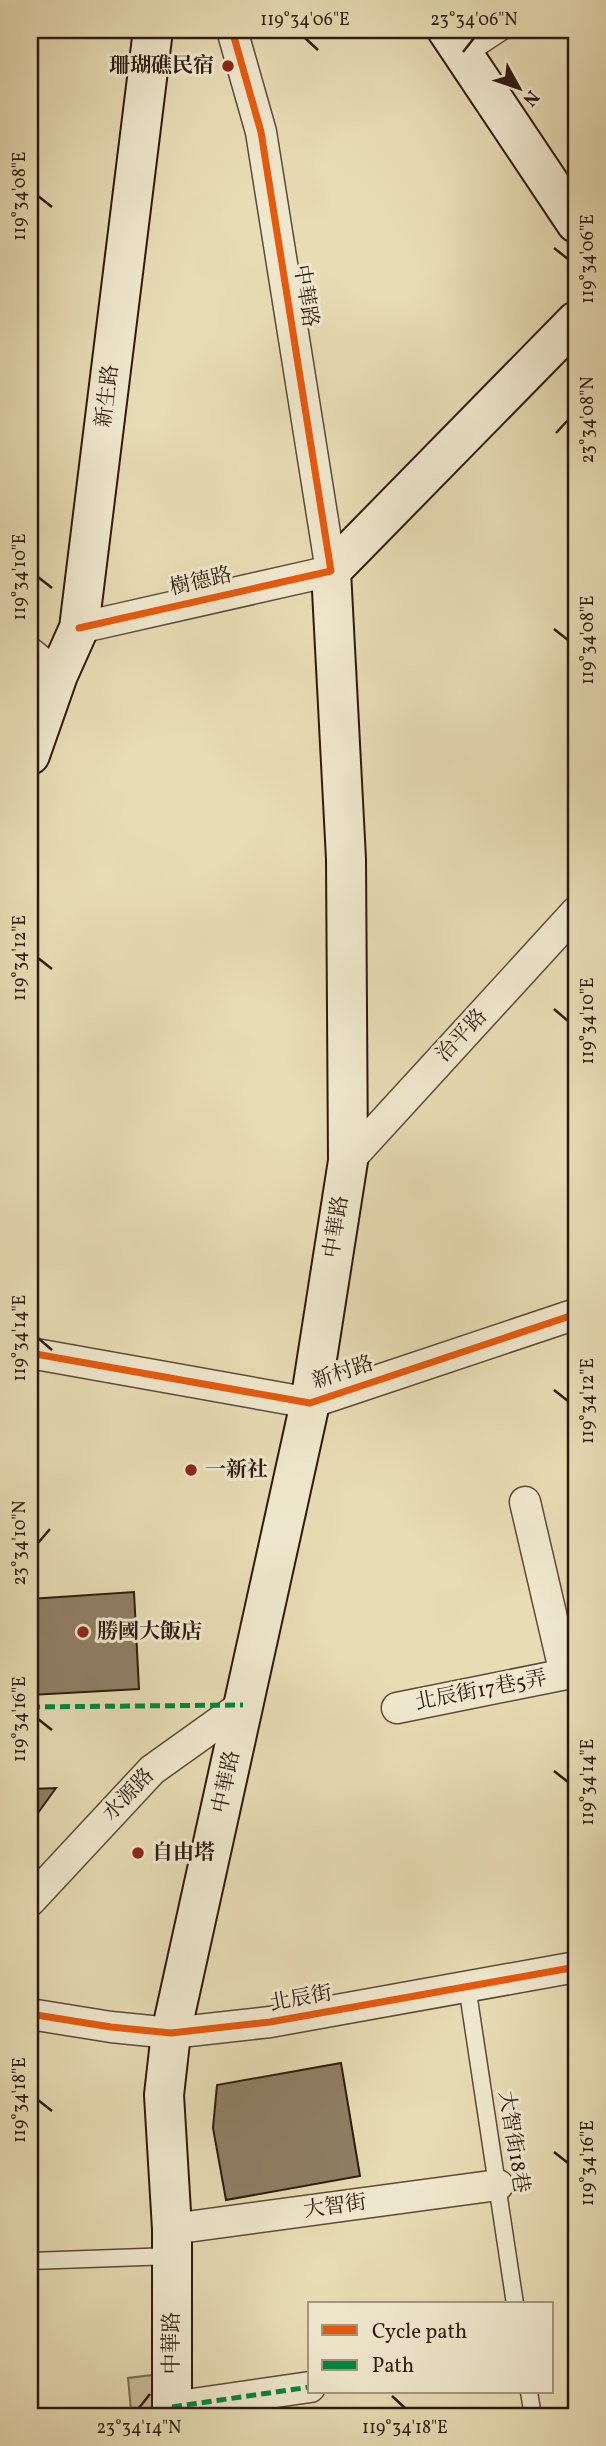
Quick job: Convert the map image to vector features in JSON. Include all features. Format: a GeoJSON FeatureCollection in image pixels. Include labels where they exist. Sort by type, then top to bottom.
{"type":"FeatureCollection","features":[{"type":"Feature","properties":{"kind":"main road","name":"新生路"},"geometry":{"type":"LineString","coordinates":[[30,755],[44,664],[79,628],[153,30]]}},
{"type":"Feature","properties":{"kind":"main road"},"geometry":{"type":"LineString","coordinates":[[455,43],[576,223]]}},
{"type":"Feature","properties":{"kind":"main road"},"geometry":{"type":"LineString","coordinates":[[331,570],[576,321]]}},
{"type":"Feature","properties":{"kind":"main road","name":"中華路"},"geometry":{"type":"LineString","coordinates":[[172,2412],[172,2243],[164,2095],[171,2033],[310,1403],[348,1161],[346,859],[331,570]]}},
{"type":"Feature","properties":{"kind":"street","name":"中華路"},"geometry":{"type":"LineString","coordinates":[[232,30],[261,132],[331,570]]}},
{"type":"Feature","properties":{"kind":"street","name":"樹德路"},"geometry":{"type":"LineString","coordinates":[[79,628],[331,570]]}},
{"type":"Feature","properties":{"kind":"street","name":"治平路"},"geometry":{"type":"LineString","coordinates":[[348,1161],[576,912]]}},
{"type":"Feature","properties":{"kind":"street","name":"新村路"},"geometry":{"type":"LineString","coordinates":[[30,1353],[310,1403],[576,1314]]}},
{"type":"Feature","properties":{"kind":"street","name":"北辰街17巷5弄"},"geometry":{"type":"LineString","coordinates":[[397,1708],[571,1673],[525,1502]]}},
{"type":"Feature","properties":{"kind":"street","name":"水源路"},"geometry":{"type":"LineString","coordinates":[[30,1901],[152,1770],[243,1705]]}},
{"type":"Feature","properties":{"kind":"street","name":"北辰街"},"geometry":{"type":"LineString","coordinates":[[30,2014],[171,2033],[270,2022],[576,1967]]}},
{"type":"Feature","properties":{"kind":"street","name":"大智街"},"geometry":{"type":"LineString","coordinates":[[172,2243],[498,2185]]}},
{"type":"Feature","properties":{"kind":"street"},"geometry":{"type":"LineString","coordinates":[[172,2412],[308,2387]]}},
{"type":"Feature","properties":{"kind":"lane"},"geometry":{"type":"LineString","coordinates":[[455,43],[505,30]]}},
{"type":"Feature","properties":{"kind":"lane","name":"大智街18巷"},"geometry":{"type":"LineString","coordinates":[[467,1986],[515,2302]]}},
{"type":"Feature","properties":{"kind":"lane"},"geometry":{"type":"LineString","coordinates":[[30,2261],[172,2243]]}},
{"type":"Feature","properties":{"kind":"lane"},"geometry":{"type":"LineString","coordinates":[[529,2394],[533,2416]]}},
{"type":"Feature","properties":{"kind":"shaded area"},"geometry":{"type":"Polygon","coordinates":[[[161,2374],[161,2409],[131,2411],[128,2378],[161,2374]]]}},
{"type":"Feature","properties":{"kind":"building","name":"勝國大飯店"},"geometry":{"type":"Polygon","coordinates":[[[134,1592],[139,1689],[31,1695],[30,1599],[134,1592]]]}},
{"type":"Feature","properties":{"kind":"building"},"geometry":{"type":"Polygon","coordinates":[[[56,1788],[30,1824],[30,1789],[56,1788]]]}},
{"type":"Feature","properties":{"kind":"building"},"geometry":{"type":"Polygon","coordinates":[[[341,2063],[360,2176],[226,2200],[213,2128],[217,2085],[341,2063]]]}},
{"type":"Feature","properties":{"kind":"marked path"},"geometry":{"type":"LineString","coordinates":[[30,1707],[243,1705]]}},
{"type":"Feature","properties":{"kind":"marked path"},"geometry":{"type":"LineString","coordinates":[[172,2407],[308,2387]]}},
{"type":"Feature","properties":{"kind":"cycle path"},"geometry":{"type":"LineString","coordinates":[[79,628],[331,571],[261,132],[232,30]]}},
{"type":"Feature","properties":{"kind":"cycle path"},"geometry":{"type":"LineString","coordinates":[[30,1353],[310,1403],[576,1314]]}},
{"type":"Feature","properties":{"kind":"cycle path"},"geometry":{"type":"LineString","coordinates":[[30,2014],[171,2033],[270,2022],[576,1967]]}},
{"type":"Feature","properties":{"kind":"place","name":"珊瑚礁民宿"},"geometry":{"type":"Point","coordinates":[228,66]}},
{"type":"Feature","properties":{"kind":"place","name":"一新社"},"geometry":{"type":"Point","coordinates":[191,1470]}},
{"type":"Feature","properties":{"kind":"place","name":"勝國大飯店"},"geometry":{"type":"Point","coordinates":[83,1632]}},
{"type":"Feature","properties":{"kind":"place","name":"自由塔"},"geometry":{"type":"Point","coordinates":[138,1853]}}]}
